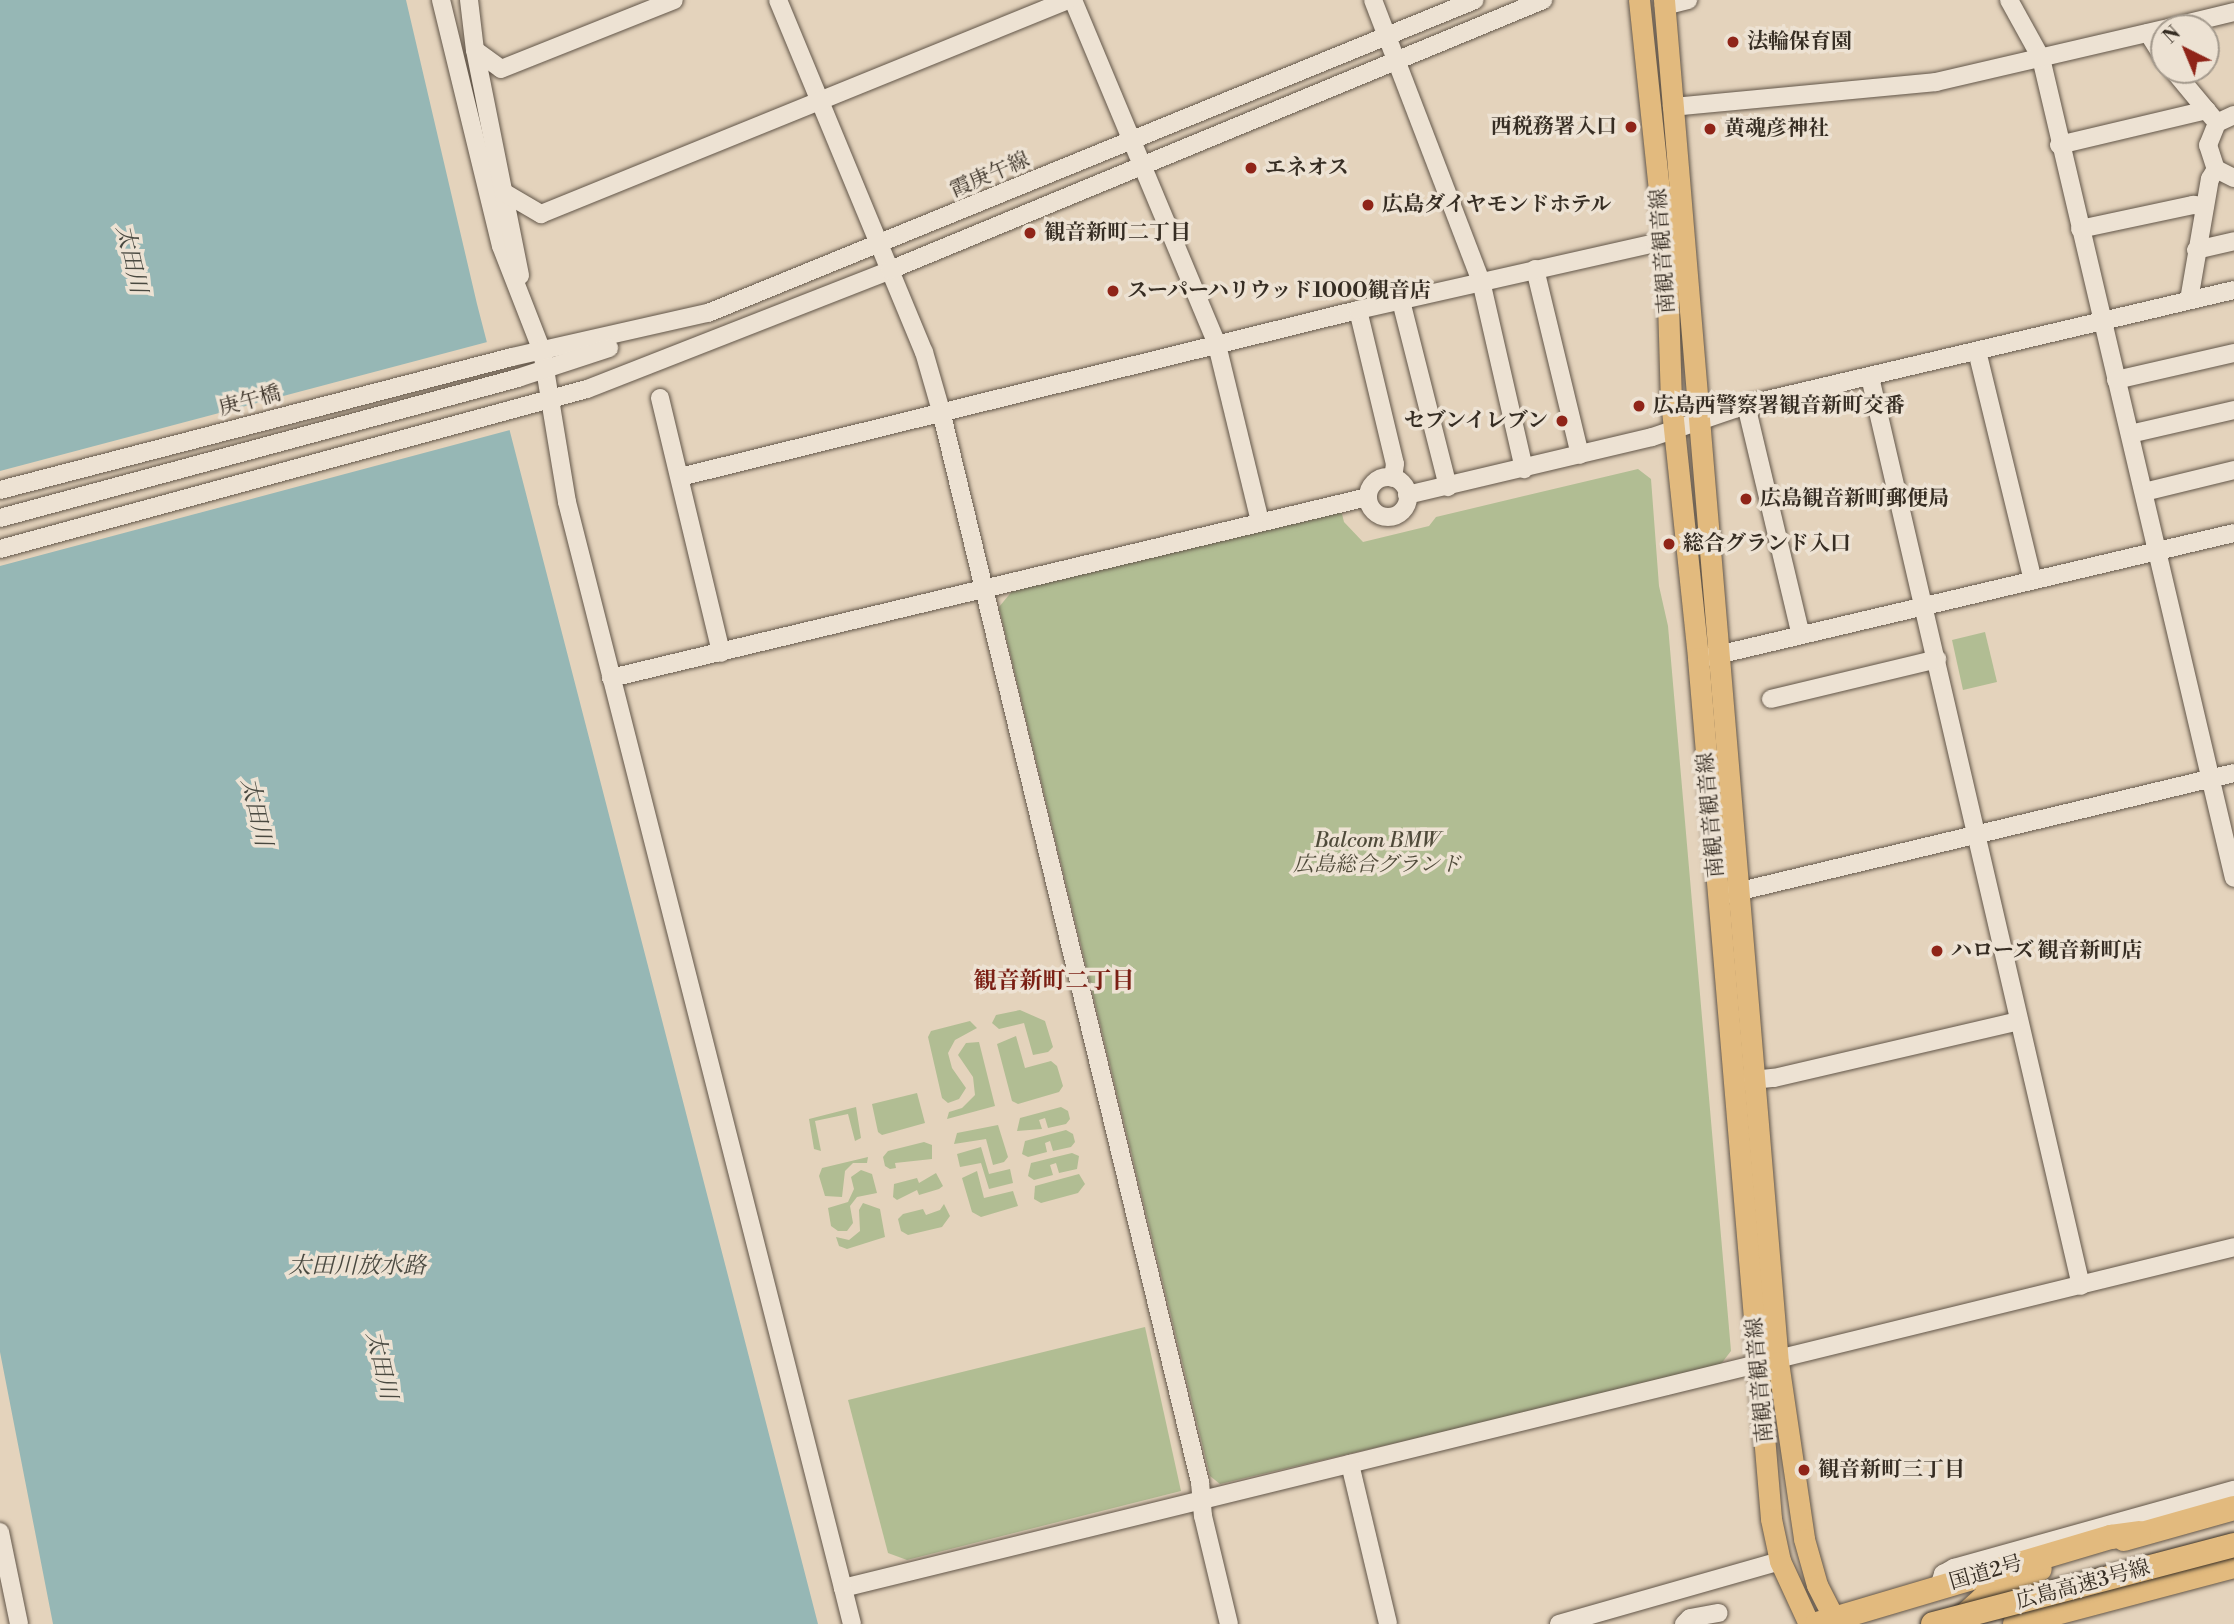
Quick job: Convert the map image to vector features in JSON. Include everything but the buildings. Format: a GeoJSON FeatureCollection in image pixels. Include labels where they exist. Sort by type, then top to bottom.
{"type":"FeatureCollection","features":[{"type":"Feature","properties":{"kind":"highway","name":"国道2号"},"geometry":{"type":"LineString","coordinates":[[1955,1624],[1983,1599],[2040,1569],[2139,1534],[2234,1508]]}},
{"type":"Feature","properties":{"kind":"highway","name":"国道2号"},"geometry":{"type":"LineString","coordinates":[[1829,1622],[2111,1537],[2139,1534]]}},
{"type":"Feature","properties":{"kind":"highway","name":"広島高速3号線"},"geometry":{"type":"LineString","coordinates":[[1933,1624],[2234,1545]]}},
{"type":"Feature","properties":{"kind":"highway","name":"広島高速3号線"},"geometry":{"type":"LineString","coordinates":[[2015,1624],[2234,1566]]}},
{"type":"Feature","properties":{"kind":"main road","name":"南観音観音線"},"geometry":{"type":"LineString","coordinates":[[1639,0],[1664,241],[1670,390],[1739,892],[1756,1080],[1768,1364],[1771,1519],[1780,1560],[1809,1624]]}},
{"type":"Feature","properties":{"kind":"main road","name":"南観音観音線"},"geometry":{"type":"LineString","coordinates":[[1664,3],[1696,419],[1717,895],[1733,1082],[1768,1364],[1804,1539],[1829,1622]]}},
{"type":"Feature","properties":{"kind":"street"},"geometry":{"type":"LineString","coordinates":[[470,0],[475,50],[505,192],[522,298]]}},
{"type":"Feature","properties":{"kind":"street"},"geometry":{"type":"LineString","coordinates":[[475,50],[501,69],[674,0]]}},
{"type":"Feature","properties":{"kind":"street"},"geometry":{"type":"LineString","coordinates":[[778,0],[924,352],[984,588],[1202,1500],[1229,1624]]}},
{"type":"Feature","properties":{"kind":"street"},"geometry":{"type":"LineString","coordinates":[[505,192],[541,214],[1068,0]]}},
{"type":"Feature","properties":{"kind":"street"},"geometry":{"type":"LineString","coordinates":[[1073,0],[1217,345],[1260,521]]}},
{"type":"Feature","properties":{"kind":"street"},"geometry":{"type":"LineString","coordinates":[[1373,0],[1481,281],[1524,469]]}},
{"type":"Feature","properties":{"kind":"street","name":"霞庚午線"},"geometry":{"type":"LineString","coordinates":[[512,357],[708,313],[879,246],[1475,0]]}},
{"type":"Feature","properties":{"kind":"street"},"geometry":{"type":"LineString","coordinates":[[0,549],[554,400],[890,270],[1543,0]]}},
{"type":"Feature","properties":{"kind":"street"},"geometry":{"type":"LineString","coordinates":[[1664,3],[1688,0]]}},
{"type":"Feature","properties":{"kind":"street"},"geometry":{"type":"LineString","coordinates":[[2009,0],[2041,58],[2059,145],[2234,878]]}},
{"type":"Feature","properties":{"kind":"street"},"geometry":{"type":"LineString","coordinates":[[444,5],[501,246],[542,351],[554,400],[567,502],[852,1624]]}},
{"type":"Feature","properties":{"kind":"street"},"geometry":{"type":"LineString","coordinates":[[1672,107],[1936,82],[2150,32]]}},
{"type":"Feature","properties":{"kind":"street"},"geometry":{"type":"LineString","coordinates":[[2185,84],[2212,117],[2208,145],[2216,169],[2205,206],[2189,300]]}},
{"type":"Feature","properties":{"kind":"street"},"geometry":{"type":"LineString","coordinates":[[2059,145],[2212,117],[2234,116]]}},
{"type":"Feature","properties":{"kind":"street"},"geometry":{"type":"LineString","coordinates":[[2216,169],[2234,178]]}},
{"type":"Feature","properties":{"kind":"street"},"geometry":{"type":"LineString","coordinates":[[2080,229],[2193,205],[2205,206]]}},
{"type":"Feature","properties":{"kind":"street"},"geometry":{"type":"LineString","coordinates":[[680,477],[1358,310],[1664,241]]}},
{"type":"Feature","properties":{"kind":"street"},"geometry":{"type":"LineString","coordinates":[[2196,250],[2234,241]]}},
{"type":"Feature","properties":{"kind":"street"},"geometry":{"type":"LineString","coordinates":[[1535,269],[1580,455]]}},
{"type":"Feature","properties":{"kind":"street"},"geometry":{"type":"LineString","coordinates":[[1407,495],[1524,469],[1677,430],[1696,419],[1746,405],[2234,290]]}},
{"type":"Feature","properties":{"kind":"street"},"geometry":{"type":"LineString","coordinates":[[1401,301],[1448,487]]}},
{"type":"Feature","properties":{"kind":"street"},"geometry":{"type":"LineString","coordinates":[[1358,310],[1395,464],[1393,478],[1407,495]]}},
{"type":"Feature","properties":{"kind":"street"},"geometry":{"type":"LineString","coordinates":[[0,518],[518,378],[708,313]]}},
{"type":"Feature","properties":{"kind":"street"},"geometry":{"type":"LineString","coordinates":[[1977,351],[2033,580]]}},
{"type":"Feature","properties":{"kind":"street"},"geometry":{"type":"LineString","coordinates":[[2116,380],[2234,353]]}},
{"type":"Feature","properties":{"kind":"street","name":"庚午橋"},"geometry":{"type":"LineString","coordinates":[[0,490],[512,357]]}},
{"type":"Feature","properties":{"kind":"street"},"geometry":{"type":"LineString","coordinates":[[1870,377],[2081,1286]]}},
{"type":"Feature","properties":{"kind":"street"},"geometry":{"type":"LineString","coordinates":[[660,398],[721,653]]}},
{"type":"Feature","properties":{"kind":"street"},"geometry":{"type":"LineString","coordinates":[[1746,405],[1801,635]]}},
{"type":"Feature","properties":{"kind":"street"},"geometry":{"type":"LineString","coordinates":[[2130,434],[2234,410]]}},
{"type":"Feature","properties":{"kind":"street"},"geometry":{"type":"LineString","coordinates":[[2144,492],[2234,470]]}},
{"type":"Feature","properties":{"kind":"street"},"geometry":{"type":"LineString","coordinates":[[1393,478],[1376,481],[1368,497],[1374,511],[1388,517],[1402,510],[1407,495]]}},
{"type":"Feature","properties":{"kind":"street"},"geometry":{"type":"LineString","coordinates":[[611,678],[1368,497]]}},
{"type":"Feature","properties":{"kind":"street"},"geometry":{"type":"LineString","coordinates":[[1708,657],[2234,533]]}},
{"type":"Feature","properties":{"kind":"street"},"geometry":{"type":"LineString","coordinates":[[1771,699],[1937,659]]}},
{"type":"Feature","properties":{"kind":"street"},"geometry":{"type":"LineString","coordinates":[[1717,895],[1977,837],[2234,772]]}},
{"type":"Feature","properties":{"kind":"street"},"geometry":{"type":"LineString","coordinates":[[1733,1082],[1756,1080],[2018,1021]]}},
{"type":"Feature","properties":{"kind":"street"},"geometry":{"type":"LineString","coordinates":[[843,1588],[2234,1248]]}},
{"type":"Feature","properties":{"kind":"street"},"geometry":{"type":"LineString","coordinates":[[1350,1464],[1388,1624]]}},
{"type":"Feature","properties":{"kind":"street"},"geometry":{"type":"LineString","coordinates":[[1940,1587],[1943,1574],[1954,1567],[2234,1490]]}},
{"type":"Feature","properties":{"kind":"street"},"geometry":{"type":"LineString","coordinates":[[0,1532],[19,1624]]}},
{"type":"Feature","properties":{"kind":"street"},"geometry":{"type":"LineString","coordinates":[[1559,1624],[1780,1560]]}},
{"type":"Feature","properties":{"kind":"street"},"geometry":{"type":"LineString","coordinates":[[1684,1624],[1690,1618],[1720,1613]]}},
{"type":"Feature","properties":{"kind":"green space","name":"Balcom BMW 広島総合グランド"},"geometry":{"type":"Polygon","coordinates":[[[1638,469],[1651,479],[1659,586],[1668,626],[1731,1351],[1721,1364],[1643,1385],[1220,1484],[1210,1476],[999,607],[1013,590],[1341,510],[1344,522],[1363,542],[1429,526],[1436,517],[1638,469]]]}},
{"type":"Feature","properties":{"kind":"green space"},"geometry":{"type":"Polygon","coordinates":[[[1985,632],[1997,682],[1963,690],[1952,640],[1985,632]]]}},
{"type":"Feature","properties":{"kind":"green space"},"geometry":{"type":"Polygon","coordinates":[[[1020,1010],[1045,1021],[1053,1047],[1048,1052],[1033,1055],[1024,1023],[999,1029],[992,1023],[996,1015],[1020,1010]]]}},
{"type":"Feature","properties":{"kind":"green space"},"geometry":{"type":"Polygon","coordinates":[[[970,1021],[977,1028],[955,1040],[948,1053],[952,1068],[966,1088],[959,1099],[948,1103],[942,1098],[928,1037],[931,1031],[970,1021]]]}},
{"type":"Feature","properties":{"kind":"green space"},"geometry":{"type":"Polygon","coordinates":[[[1016,1036],[1025,1068],[1051,1061],[1057,1066],[1063,1086],[1059,1092],[1018,1104],[1012,1101],[997,1044],[1016,1036]]]}},
{"type":"Feature","properties":{"kind":"green space"},"geometry":{"type":"Polygon","coordinates":[[[979,1042],[995,1106],[947,1119],[949,1112],[962,1108],[975,1095],[973,1077],[958,1055],[966,1043],[979,1042]]]}},
{"type":"Feature","properties":{"kind":"green space"},"geometry":{"type":"Polygon","coordinates":[[[917,1093],[925,1123],[882,1135],[878,1132],[872,1104],[917,1093]]]}},
{"type":"Feature","properties":{"kind":"green space"},"geometry":{"type":"Polygon","coordinates":[[[856,1107],[861,1138],[855,1141],[848,1114],[815,1121],[821,1151],[814,1149],[809,1119],[856,1107]]]}},
{"type":"Feature","properties":{"kind":"green space"},"geometry":{"type":"Polygon","coordinates":[[[1061,1107],[1068,1111],[1070,1119],[1066,1124],[1048,1128],[1045,1118],[1039,1120],[1042,1129],[1017,1131],[1020,1118],[1061,1107]]]}},
{"type":"Feature","properties":{"kind":"green space"},"geometry":{"type":"Polygon","coordinates":[[[998,1125],[1008,1157],[1004,1162],[993,1165],[986,1139],[954,1144],[957,1133],[998,1125]]]}},
{"type":"Feature","properties":{"kind":"green space"},"geometry":{"type":"Polygon","coordinates":[[[1066,1130],[1073,1134],[1075,1142],[1071,1147],[1053,1151],[1050,1141],[1045,1143],[1047,1152],[1028,1157],[1022,1154],[1025,1141],[1066,1130]]]}},
{"type":"Feature","properties":{"kind":"green space"},"geometry":{"type":"Polygon","coordinates":[[[924,1142],[932,1145],[932,1159],[895,1163],[896,1168],[890,1169],[885,1166],[883,1157],[888,1151],[924,1142]]]}},
{"type":"Feature","properties":{"kind":"green space"},"geometry":{"type":"Polygon","coordinates":[[[981,1147],[989,1174],[1010,1169],[1013,1183],[989,1189],[981,1163],[960,1167],[957,1154],[981,1147]]]}},
{"type":"Feature","properties":{"kind":"green space"},"geometry":{"type":"Polygon","coordinates":[[[1072,1153],[1079,1156],[1077,1169],[1059,1173],[1056,1163],[1050,1165],[1053,1175],[1034,1180],[1028,1176],[1031,1163],[1072,1153]]]}},
{"type":"Feature","properties":{"kind":"green space"},"geometry":{"type":"Polygon","coordinates":[[[868,1157],[867,1163],[853,1163],[845,1171],[842,1197],[825,1196],[819,1176],[822,1168],[868,1157]]]}},
{"type":"Feature","properties":{"kind":"green space"},"geometry":{"type":"Polygon","coordinates":[[[861,1170],[872,1174],[877,1193],[857,1197],[850,1206],[853,1223],[847,1231],[838,1231],[831,1226],[828,1208],[848,1202],[854,1189],[851,1177],[861,1170]]]}},
{"type":"Feature","properties":{"kind":"green space"},"geometry":{"type":"Polygon","coordinates":[[[977,1171],[984,1198],[1013,1191],[1018,1206],[981,1217],[972,1212],[962,1178],[977,1171]]]}},
{"type":"Feature","properties":{"kind":"green space"},"geometry":{"type":"Polygon","coordinates":[[[936,1173],[943,1186],[939,1189],[919,1195],[917,1190],[897,1200],[893,1197],[894,1184],[917,1178],[919,1183],[936,1173]]]}},
{"type":"Feature","properties":{"kind":"green space"},"geometry":{"type":"Polygon","coordinates":[[[1079,1174],[1085,1184],[1078,1193],[1041,1203],[1034,1199],[1035,1186],[1079,1174]]]}},
{"type":"Feature","properties":{"kind":"green space"},"geometry":{"type":"Polygon","coordinates":[[[863,1203],[880,1209],[885,1237],[847,1249],[839,1246],[836,1237],[849,1240],[860,1231],[859,1210],[863,1203]]]}},
{"type":"Feature","properties":{"kind":"green space"},"geometry":{"type":"Polygon","coordinates":[[[944,1204],[950,1216],[942,1227],[908,1235],[901,1231],[898,1219],[903,1214],[923,1209],[926,1215],[940,1210],[944,1204]]]}},
{"type":"Feature","properties":{"kind":"green space"},"geometry":{"type":"Polygon","coordinates":[[[1145,1327],[1181,1491],[907,1560],[888,1553],[848,1400],[1145,1327]]]}},
{"type":"Feature","properties":{"kind":"water","name":"太田川放水路"},"geometry":{"type":"Polygon","coordinates":[[[0,0],[406,0],[477,304],[818,1624],[53,1624],[0,1352],[0,0]]]}},
{"type":"Feature","properties":{"kind":"pier"},"geometry":{"type":"Polygon","coordinates":[[[491,341],[514,429],[0,566],[0,471],[491,341]]]}},
{"type":"Feature","properties":{"kind":"place","name":"法輪保育園"},"geometry":{"type":"Point","coordinates":[1733,42]}},
{"type":"Feature","properties":{"kind":"place","name":"西税務署入口"},"geometry":{"type":"Point","coordinates":[1631,127]}},
{"type":"Feature","properties":{"kind":"place","name":"黄魂彦神社"},"geometry":{"type":"Point","coordinates":[1710,129]}},
{"type":"Feature","properties":{"kind":"place","name":"エネオス"},"geometry":{"type":"Point","coordinates":[1251,168]}},
{"type":"Feature","properties":{"kind":"place","name":"広島ダイヤモンドホテル"},"geometry":{"type":"Point","coordinates":[1368,205]}},
{"type":"Feature","properties":{"kind":"place","name":"観音新町二丁目"},"geometry":{"type":"Point","coordinates":[1030,233]}},
{"type":"Feature","properties":{"kind":"place","name":"スーパーハリウッド1000観音店"},"geometry":{"type":"Point","coordinates":[1113,291]}},
{"type":"Feature","properties":{"kind":"place","name":"広島西警察署観音新町交番"},"geometry":{"type":"Point","coordinates":[1639,406]}},
{"type":"Feature","properties":{"kind":"place","name":"セブンイレブン"},"geometry":{"type":"Point","coordinates":[1562,421]}},
{"type":"Feature","properties":{"kind":"place","name":"広島観音新町郵便局"},"geometry":{"type":"Point","coordinates":[1746,499]}},
{"type":"Feature","properties":{"kind":"place","name":"総合グランド入口"},"geometry":{"type":"Point","coordinates":[1669,544]}},
{"type":"Feature","properties":{"kind":"place","name":"ハローズ 観音新町店"},"geometry":{"type":"Point","coordinates":[1937,951]}},
{"type":"Feature","properties":{"kind":"place","name":"観音新町三丁目"},"geometry":{"type":"Point","coordinates":[1804,1470]}},
{"type":"Feature","properties":{"kind":"district","name":"観音新町二丁目"},"geometry":{"type":"Point","coordinates":[1054,981]}},
{"type":"Feature","properties":{"kind":"water label","name":"太田川"},"geometry":{"type":"Point","coordinates":[131,259]}},
{"type":"Feature","properties":{"kind":"water label","name":"太田川"},"geometry":{"type":"Point","coordinates":[256,812]}},
{"type":"Feature","properties":{"kind":"water label","name":"太田川"},"geometry":{"type":"Point","coordinates":[381,1365]}}]}
